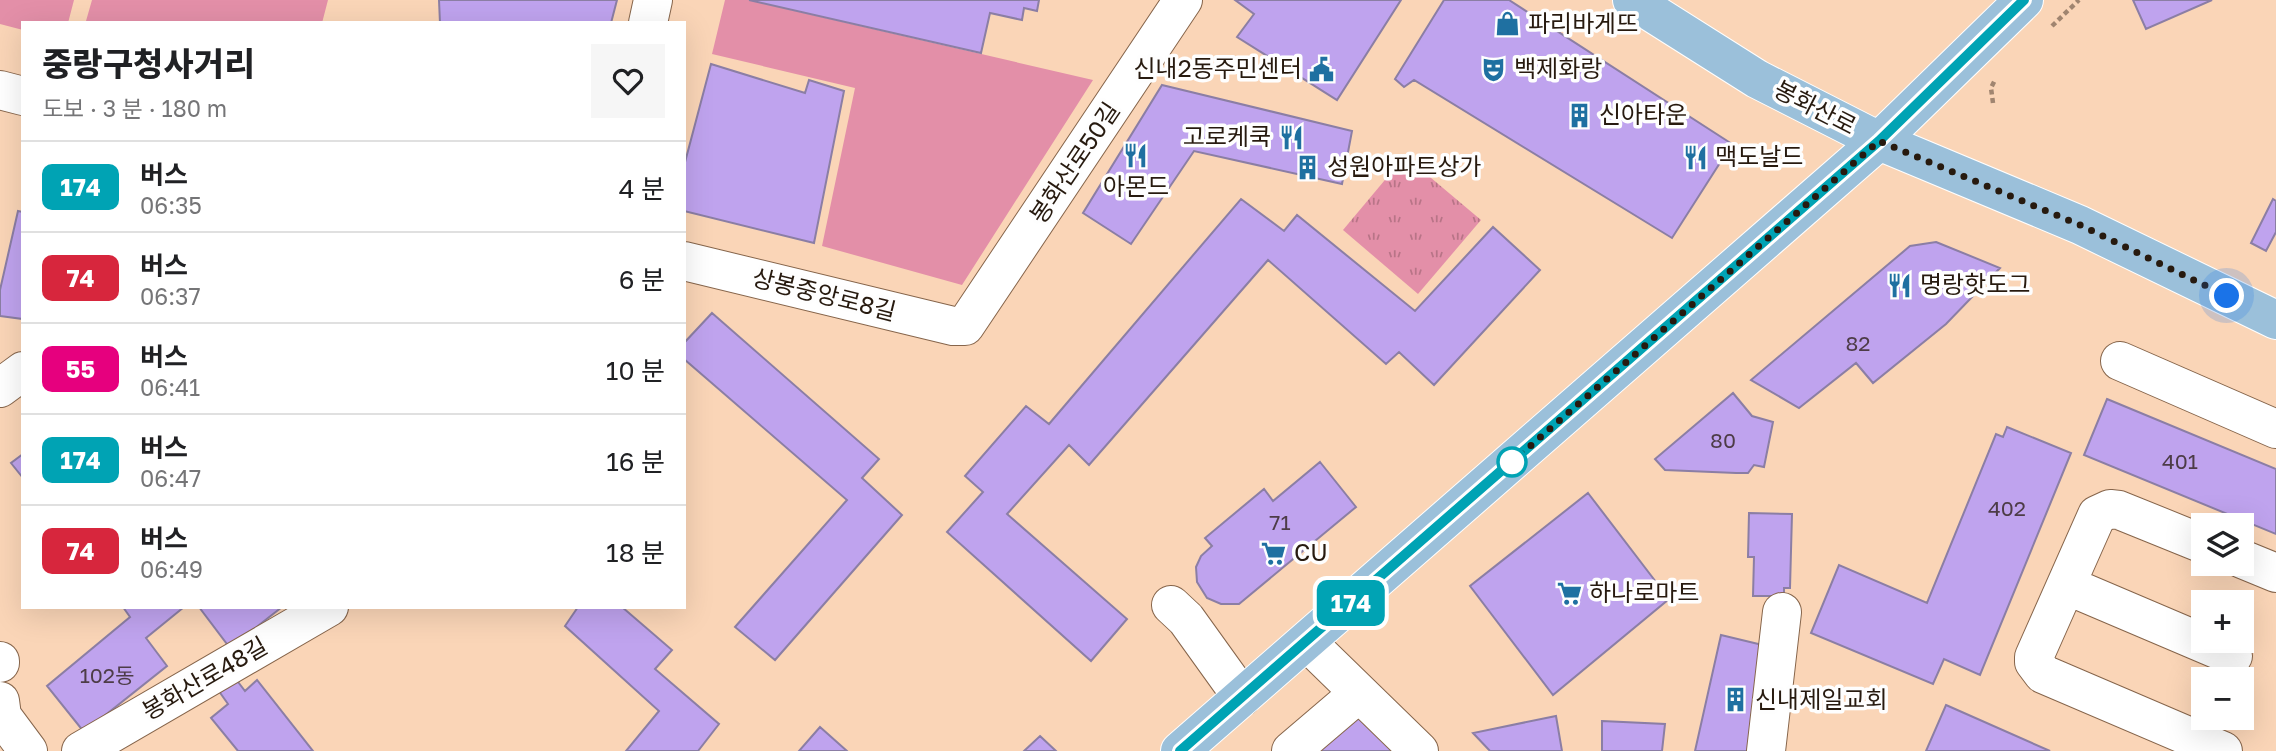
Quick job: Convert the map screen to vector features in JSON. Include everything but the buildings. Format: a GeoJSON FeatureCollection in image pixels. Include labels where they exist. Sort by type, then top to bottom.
{"type":"FeatureCollection","features":[{"type":"Feature","properties":{"kind":"main road","name":"봉화산로"},"geometry":{"type":"LineString","coordinates":[[1632,0],[1757,79],[1879,141],[2080,225],[2276,320]]}},
{"type":"Feature","properties":{"kind":"main road"},"geometry":{"type":"LineString","coordinates":[[1180,751],[1879,141],[2024,0]]}},
{"type":"Feature","properties":{"kind":"street"},"geometry":{"type":"LineString","coordinates":[[649,21],[653,0]]}},
{"type":"Feature","properties":{"kind":"street","name":"봉화산로50길"},"geometry":{"type":"LineString","coordinates":[[965,326],[1183,0]]}},
{"type":"Feature","properties":{"kind":"street","name":"상봉중앙로8길"},"geometry":{"type":"LineString","coordinates":[[686,261],[953,326],[965,326]]}},
{"type":"Feature","properties":{"kind":"street"},"geometry":{"type":"LineString","coordinates":[[2120,361],[2276,429]]}},
{"type":"Feature","properties":{"kind":"street"},"geometry":{"type":"LineString","coordinates":[[0,366],[21,363]]}},
{"type":"Feature","properties":{"kind":"street"},"geometry":{"type":"LineString","coordinates":[[0,388],[21,372]]}},
{"type":"Feature","properties":{"kind":"street"},"geometry":{"type":"LineString","coordinates":[[2191,539],[2119,510],[2097,514],[2034,662],[2043,674],[2223,751]]}},
{"type":"Feature","properties":{"kind":"street"},"geometry":{"type":"LineString","coordinates":[[2254,564],[2276,573]]}},
{"type":"Feature","properties":{"kind":"street"},"geometry":{"type":"LineString","coordinates":[[2066,584],[2233,656]]}},
{"type":"Feature","properties":{"kind":"street"},"geometry":{"type":"LineString","coordinates":[[1171,605],[1186,619],[1242,697]]}},
{"type":"Feature","properties":{"kind":"street","name":"봉화산로48길"},"geometry":{"type":"LineString","coordinates":[[81,751],[326,609]]}},
{"type":"Feature","properties":{"kind":"street"},"geometry":{"type":"LineString","coordinates":[[1766,751],[1782,612]]}},
{"type":"Feature","properties":{"kind":"street"},"geometry":{"type":"LineString","coordinates":[[1307,642],[1419,751]]}},
{"type":"Feature","properties":{"kind":"street"},"geometry":{"type":"LineString","coordinates":[[1291,751],[1359,693]]}},
{"type":"Feature","properties":{"kind":"street"},"geometry":{"type":"LineString","coordinates":[[0,701],[2,716],[28,751]]}},
{"type":"Feature","properties":{"kind":"green space"},"geometry":{"type":"Polygon","coordinates":[[[0,0],[74,0],[69,21],[21,21],[21,29],[0,24],[0,0]]]}},
{"type":"Feature","properties":{"kind":"green space"},"geometry":{"type":"Polygon","coordinates":[[[92,0],[328,0],[323,21],[86,21],[92,0]]]}},
{"type":"Feature","properties":{"kind":"green space"},"geometry":{"type":"Polygon","coordinates":[[[725,0],[748,0],[1093,80],[962,285],[822,246],[855,88],[712,54],[725,0]]]}},
{"type":"Feature","properties":{"kind":"green space"},"geometry":{"type":"Polygon","coordinates":[[[1405,156],[1481,220],[1418,294],[1343,230],[1405,156]]]}},
{"type":"Feature","properties":{"kind":"bus line","name":"174"},"geometry":{"type":"LineString","coordinates":[[1180,751],[1879,141],[2024,0]]}},
{"type":"Feature","properties":{"kind":"place","name":"파리바게뜨"},"geometry":{"type":"Point","coordinates":[1508,24]}},
{"type":"Feature","properties":{"kind":"place","name":"신내2동주민센터"},"geometry":{"type":"Point","coordinates":[1322,69]}},
{"type":"Feature","properties":{"kind":"place","name":"백제화랑"},"geometry":{"type":"Point","coordinates":[1494,69]}},
{"type":"Feature","properties":{"kind":"place","name":"신아타운"},"geometry":{"type":"Point","coordinates":[1579,115]}},
{"type":"Feature","properties":{"kind":"place","name":"고로케쿡"},"geometry":{"type":"Point","coordinates":[1291,137]}},
{"type":"Feature","properties":{"kind":"place","name":"아몬드"},"geometry":{"type":"Point","coordinates":[1136,156]}},
{"type":"Feature","properties":{"kind":"place","name":"맥도날드"},"geometry":{"type":"Point","coordinates":[1695,157]}},
{"type":"Feature","properties":{"kind":"place","name":"성원아파트상가"},"geometry":{"type":"Point","coordinates":[1307,167]}},
{"type":"Feature","properties":{"kind":"place","name":"명랑핫도그"},"geometry":{"type":"Point","coordinates":[1900,285]}},
{"type":"Feature","properties":{"kind":"place","name":"CU"},"geometry":{"type":"Point","coordinates":[1274,553]}},
{"type":"Feature","properties":{"kind":"place","name":"하나로마트"},"geometry":{"type":"Point","coordinates":[1569,593]}},
{"type":"Feature","properties":{"kind":"place","name":"신내제일교회"},"geometry":{"type":"Point","coordinates":[1735,700]}},
{"type":"Feature","properties":{"kind":"route"},"geometry":{"type":"LineString","coordinates":[[1512,462],[1879,141],[2080,225],[2227,296]]}}]}
